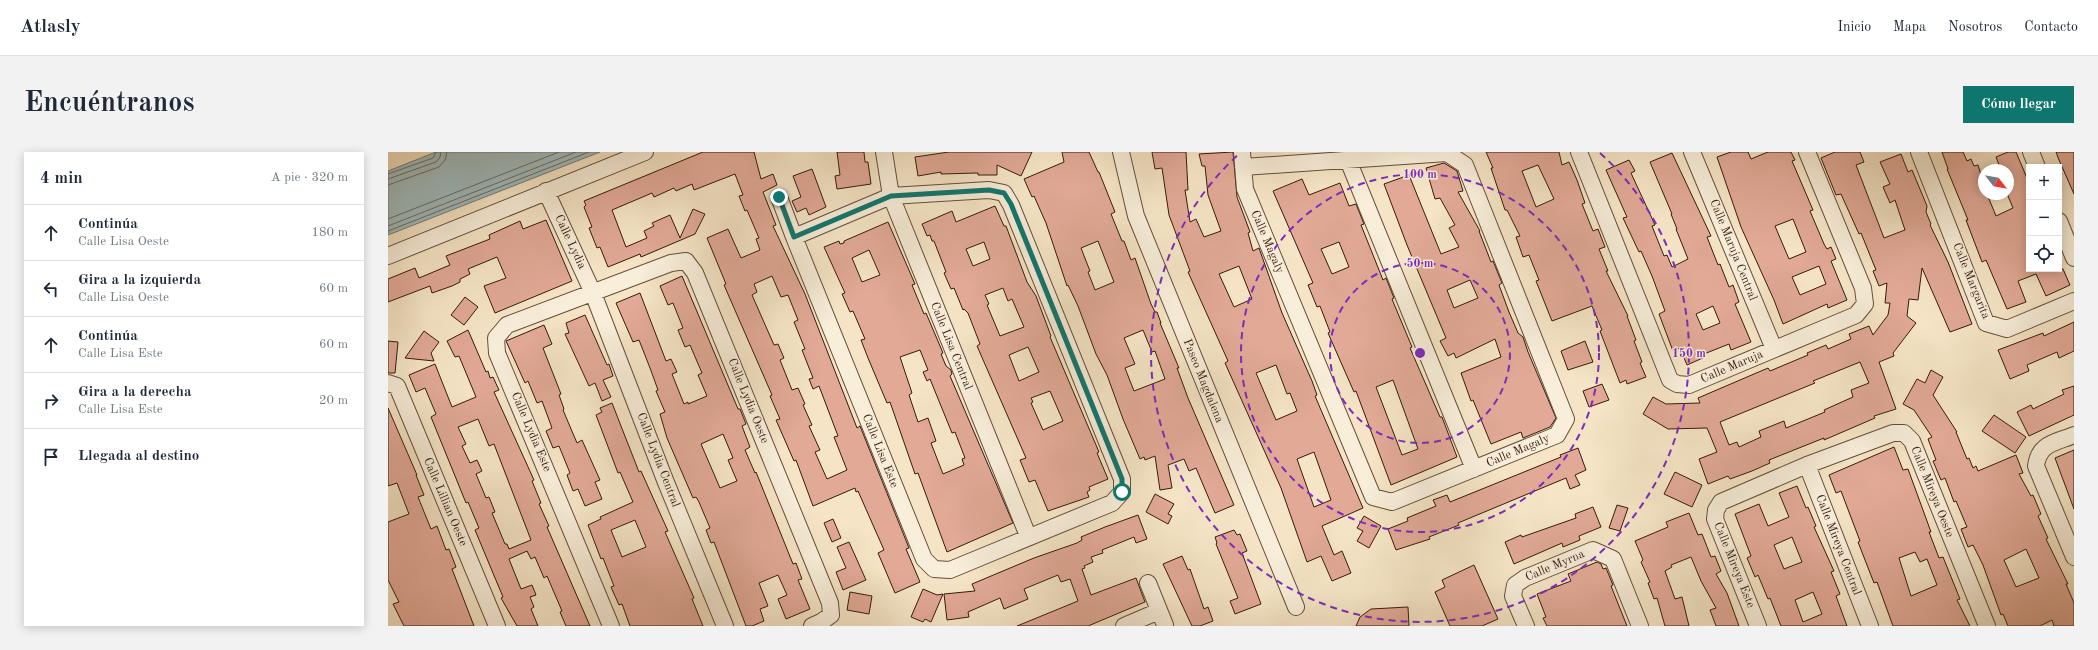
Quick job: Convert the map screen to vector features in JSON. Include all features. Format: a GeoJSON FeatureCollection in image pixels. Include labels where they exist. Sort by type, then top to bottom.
{"type":"FeatureCollection","features":[{"type":"Feature","properties":{"kind":"street"},"geometry":{"type":"LineString","coordinates":[[388,256],[645,152]]}},
{"type":"Feature","properties":{"kind":"street","name":"Calle Lisa Central"},"geometry":{"type":"LineString","coordinates":[[884,152],[891,196],[1028,536]]}},
{"type":"Feature","properties":{"kind":"street","name":"Paseo Magdalena"},"geometry":{"type":"LineString","coordinates":[[1121,152],[1136,216],[1296,607]]}},
{"type":"Feature","properties":{"kind":"street","name":"Calle Maruja"},"geometry":{"type":"LineString","coordinates":[[1579,152],[1670,380],[1677,384],[1689,385],[1856,314],[1865,304],[1863,288],[1807,152]]}},
{"type":"Feature","properties":{"kind":"street","name":"Calle Maruja Central"},"geometry":{"type":"LineString","coordinates":[[1692,152],[1774,349]]}},
{"type":"Feature","properties":{"kind":"street","name":"Calle Margarita"},"geometry":{"type":"LineString","coordinates":[[1919,152],[1986,323],[2007,329],[2074,301]]}},
{"type":"Feature","properties":{"kind":"street"},"geometry":{"type":"LineString","coordinates":[[2031,152],[2036,164]]}},
{"type":"Feature","properties":{"kind":"street","name":"Calle Magaly"},"geometry":{"type":"LineString","coordinates":[[1447,153],[1465,165],[1566,419],[1557,435],[1392,502],[1373,497],[1245,189],[1242,160],[1348,160],[1447,153]]}},
{"type":"Feature","properties":{"kind":"street"},"geometry":{"type":"LineString","coordinates":[[1348,160],[1474,469]]}},
{"type":"Feature","properties":{"kind":"street","name":"Calle Lisa Este"},"geometry":{"type":"LineString","coordinates":[[779,197],[924,559],[934,569],[950,570],[1112,502],[1122,492],[1122,479],[1011,204],[1004,193],[989,190],[891,196]]}},
{"type":"Feature","properties":{"kind":"street","name":"Calle Lydia"},"geometry":{"type":"LineString","coordinates":[[546,191],[593,293]]}},
{"type":"Feature","properties":{"kind":"street"},"geometry":{"type":"LineString","coordinates":[[794,237],[891,196]]}},
{"type":"Feature","properties":{"kind":"street"},"geometry":{"type":"LineString","coordinates":[[2062,228],[2074,258]]}},
{"type":"Feature","properties":{"kind":"street","name":"Calle Lydia Oeste"},"geometry":{"type":"LineString","coordinates":[[593,293],[671,262],[686,261],[695,272],[830,603],[831,615],[822,622],[812,626]]}},
{"type":"Feature","properties":{"kind":"street","name":"Calle Lydia Este"},"geometry":{"type":"LineString","coordinates":[[593,293],[507,325],[496,338],[498,353],[611,626]]}},
{"type":"Feature","properties":{"kind":"street","name":"Calle Lydia Central"},"geometry":{"type":"LineString","coordinates":[[593,293],[665,480],[725,626]]}},
{"type":"Feature","properties":{"kind":"street","name":"Calle Lillian Oeste"},"geometry":{"type":"LineString","coordinates":[[388,383],[397,386],[497,626]]}},
{"type":"Feature","properties":{"kind":"street","name":"Calle Mireya Oeste"},"geometry":{"type":"LineString","coordinates":[[1807,465],[1893,433],[1904,433],[1912,441],[1987,626]]}},
{"type":"Feature","properties":{"kind":"street"},"geometry":{"type":"LineString","coordinates":[[2074,435],[2044,447],[2038,454],[2036,466],[2074,557]]}},
{"type":"Feature","properties":{"kind":"street","name":"Calle Mireya Este"},"geometry":{"type":"LineString","coordinates":[[1758,626],[1715,520],[1716,510],[1721,502],[1807,465]]}},
{"type":"Feature","properties":{"kind":"street","name":"Calle Mireya Central"},"geometry":{"type":"LineString","coordinates":[[1807,465],[1870,626]]}},
{"type":"Feature","properties":{"kind":"street","name":"Calle Myrna"},"geometry":{"type":"LineString","coordinates":[[1526,626],[1513,596],[1515,585],[1525,578],[1593,550],[1613,559],[1640,626]]}},
{"type":"Feature","properties":{"kind":"street"},"geometry":{"type":"LineString","coordinates":[[1124,626],[1162,618],[1148,583]]}},
{"type":"Feature","properties":{"kind":"water"},"geometry":{"type":"Polygon","coordinates":[[[436,152],[600,152],[388,235],[388,171],[436,152]]]}},
{"type":"Feature","properties":{"kind":"building"},"geometry":{"type":"Polygon","coordinates":[[[703,152],[754,152],[761,179],[773,174],[777,185],[763,192],[776,225],[773,226],[805,294],[857,428],[860,426],[909,548],[906,549],[920,582],[895,593],[878,553],[884,550],[858,491],[856,492],[855,488],[813,506],[796,460],[794,461],[776,420],[780,419],[770,396],[772,395],[724,285],[726,284],[707,238],[728,229],[741,258],[760,250],[756,239],[759,238],[747,210],[745,211],[739,196],[743,195],[735,174],[694,190],[692,184],[676,191],[674,188],[654,197],[652,193],[612,210],[626,247],[647,238],[644,231],[654,226],[652,223],[670,215],[680,238],[693,209],[705,214],[695,234],[641,257],[640,254],[608,267],[600,247],[597,248],[589,228],[592,227],[584,207],[586,205],[584,201],[703,152]],[[772,276],[754,284],[757,292],[752,295],[774,345],[778,344],[784,358],[780,360],[792,390],[798,388],[805,404],[803,405],[812,425],[809,426],[820,450],[815,452],[827,479],[847,470],[834,437],[838,436],[819,386],[813,389],[809,379],[813,378],[802,350],[805,349],[794,322],[798,320],[788,295],[781,297],[772,276]]]}},
{"type":"Feature","properties":{"kind":"building"},"geometry":{"type":"Polygon","coordinates":[[[837,152],[864,152],[865,162],[868,162],[871,184],[837,189],[835,176],[840,175],[837,152]]]}},
{"type":"Feature","properties":{"kind":"building"},"geometry":{"type":"Polygon","coordinates":[[[949,152],[1032,152],[1021,176],[997,165],[997,175],[978,175],[978,173],[941,174],[941,172],[918,176],[915,157],[949,152]]]}},
{"type":"Feature","properties":{"kind":"building"},"geometry":{"type":"Polygon","coordinates":[[[1062,152],[1089,152],[1099,172],[1115,212],[1111,214],[1131,260],[1135,258],[1151,304],[1155,312],[1157,312],[1160,323],[1179,368],[1177,368],[1188,398],[1234,505],[1215,513],[1196,468],[1189,471],[1184,459],[1168,465],[1172,488],[1160,490],[1155,456],[1145,460],[1144,457],[1140,459],[1107,375],[1096,354],[1078,306],[1068,285],[1067,286],[1046,223],[1034,196],[1032,197],[1024,179],[1064,162],[1062,152]],[[1098,241],[1081,248],[1090,271],[1088,272],[1095,290],[1114,282],[1098,241]],[[1143,330],[1124,338],[1135,364],[1125,368],[1134,391],[1165,379],[1155,351],[1152,352],[1143,330]]]}},
{"type":"Feature","properties":{"kind":"building"},"geometry":{"type":"Polygon","coordinates":[[[1152,152],[1186,152],[1188,190],[1185,190],[1190,222],[1196,219],[1204,237],[1221,231],[1208,195],[1205,166],[1202,166],[1199,154],[1233,152],[1237,197],[1250,232],[1248,233],[1253,251],[1259,248],[1282,313],[1312,381],[1317,395],[1315,396],[1363,508],[1322,526],[1334,555],[1342,551],[1351,573],[1332,581],[1321,556],[1307,562],[1281,488],[1225,363],[1228,361],[1188,272],[1190,271],[1169,215],[1162,168],[1155,169],[1152,152]],[[1239,266],[1219,274],[1234,307],[1252,299],[1239,266]],[[1276,365],[1256,373],[1276,420],[1297,411],[1290,393],[1287,394],[1276,365]],[[1314,452],[1297,459],[1314,507],[1331,500],[1314,452]]]}},
{"type":"Feature","properties":{"kind":"building"},"geometry":{"type":"Polygon","coordinates":[[[1486,152],[1559,152],[1562,165],[1569,162],[1585,203],[1582,204],[1593,231],[1598,229],[1605,247],[1599,249],[1608,271],[1606,271],[1628,316],[1636,340],[1634,341],[1642,362],[1640,363],[1646,377],[1627,384],[1626,380],[1620,383],[1592,306],[1552,321],[1536,281],[1539,280],[1529,255],[1523,257],[1516,237],[1520,236],[1507,210],[1505,210],[1491,168],[1493,168],[1486,152]],[[1538,165],[1522,171],[1536,207],[1554,199],[1538,165]]]}},
{"type":"Feature","properties":{"kind":"building"},"geometry":{"type":"Polygon","coordinates":[[[1731,152],[1748,152],[1751,159],[1768,152],[1791,152],[1795,160],[1792,161],[1813,210],[1810,211],[1824,244],[1827,249],[1831,247],[1836,259],[1831,261],[1847,300],[1828,308],[1827,304],[1783,324],[1774,300],[1741,227],[1717,157],[1731,152]],[[1793,219],[1775,226],[1789,259],[1806,252],[1793,219]],[[1819,266],[1792,277],[1800,295],[1826,284],[1819,266]]]}},
{"type":"Feature","properties":{"kind":"building"},"geometry":{"type":"Polygon","coordinates":[[[1835,152],[1860,152],[1864,162],[1856,165],[1884,238],[1905,230],[1895,200],[1890,203],[1883,187],[1890,184],[1880,162],[1901,154],[1908,172],[1912,170],[1927,206],[1926,212],[1931,224],[1930,225],[1948,262],[1972,324],[1950,332],[1922,268],[1918,300],[1909,299],[1907,316],[1916,323],[1893,353],[1894,356],[1879,362],[1896,409],[1874,416],[1875,418],[1824,440],[1824,438],[1769,460],[1770,463],[1752,471],[1730,479],[1728,476],[1708,484],[1699,459],[1717,452],[1707,428],[1668,429],[1643,414],[1653,397],[1666,404],[1700,403],[1698,398],[1768,368],[1770,371],[1808,355],[1807,353],[1826,345],[1828,349],[1851,339],[1849,334],[1869,326],[1873,335],[1888,315],[1890,303],[1885,303],[1887,283],[1879,286],[1873,271],[1876,270],[1861,233],[1859,234],[1841,194],[1836,195],[1821,158],[1835,152]],[[1860,362],[1813,381],[1815,383],[1720,422],[1729,445],[1737,442],[1739,447],[1761,437],[1759,431],[1784,421],[1786,428],[1825,412],[1824,410],[1853,397],[1851,390],[1869,383],[1860,362]]]}},
{"type":"Feature","properties":{"kind":"building"},"geometry":{"type":"Polygon","coordinates":[[[1942,152],[1963,152],[1967,161],[1971,159],[1974,166],[1978,165],[1978,200],[1989,200],[1996,216],[2013,208],[2010,200],[2014,200],[2014,164],[1999,164],[1996,157],[2008,152],[2016,152],[2026,176],[2026,272],[2062,272],[2063,269],[2070,285],[2046,296],[2036,274],[2018,281],[2026,302],[2007,309],[1986,260],[1982,262],[1966,220],[1968,220],[1942,152]]]}},
{"type":"Feature","properties":{"kind":"building"},"geometry":{"type":"Polygon","coordinates":[[[2056,152],[2074,152],[2074,194],[2062,164],[2056,152]]]}},
{"type":"Feature","properties":{"kind":"building"},"geometry":{"type":"Polygon","coordinates":[[[1672,153],[1711,236],[1707,237],[1718,265],[1720,264],[1729,287],[1733,285],[1739,302],[1735,304],[1751,342],[1731,350],[1729,344],[1704,354],[1705,357],[1687,365],[1680,348],[1673,351],[1659,314],[1665,311],[1641,251],[1639,252],[1623,218],[1627,217],[1606,170],[1629,160],[1635,171],[1631,173],[1655,225],[1652,226],[1664,256],[1667,255],[1672,267],[1688,259],[1676,229],[1672,214],[1650,162],[1672,153]],[[1713,306],[1696,314],[1703,330],[1720,323],[1713,306]]]}},
{"type":"Feature","properties":{"kind":"building"},"geometry":{"type":"Polygon","coordinates":[[[1444,163],[1457,171],[1463,191],[1458,192],[1480,231],[1491,262],[1493,261],[1502,283],[1499,285],[1509,312],[1518,333],[1523,337],[1556,418],[1550,427],[1523,438],[1521,432],[1491,444],[1473,400],[1471,401],[1461,373],[1501,357],[1495,339],[1456,358],[1454,353],[1448,356],[1440,341],[1446,338],[1407,245],[1384,184],[1409,175],[1441,254],[1459,247],[1449,228],[1455,225],[1440,198],[1435,199],[1426,168],[1444,163]],[[1470,280],[1447,290],[1454,308],[1478,298],[1470,280]]]}},
{"type":"Feature","properties":{"kind":"building"},"geometry":{"type":"Polygon","coordinates":[[[812,169],[826,207],[809,215],[806,208],[797,212],[792,201],[801,197],[793,176],[812,169]]]}},
{"type":"Feature","properties":{"kind":"building"},"geometry":{"type":"Polygon","coordinates":[[[1302,179],[1309,195],[1340,183],[1349,206],[1356,204],[1364,224],[1361,225],[1383,280],[1386,278],[1394,298],[1392,299],[1412,347],[1410,348],[1440,417],[1442,417],[1457,457],[1391,485],[1356,391],[1354,392],[1328,333],[1330,332],[1320,306],[1317,307],[1308,285],[1313,283],[1273,191],[1302,179]],[[1339,242],[1321,249],[1332,274],[1349,267],[1339,242]],[[1393,380],[1376,387],[1402,455],[1418,449],[1393,380]]]}},
{"type":"Feature","properties":{"kind":"building"},"geometry":{"type":"Polygon","coordinates":[[[995,206],[1004,226],[1006,226],[1027,282],[1036,296],[1051,336],[1050,337],[1099,452],[1097,453],[1108,479],[1089,487],[1090,490],[1087,492],[1089,497],[1048,511],[1035,480],[1029,482],[1020,460],[1026,458],[977,346],[980,344],[968,313],[964,309],[963,310],[954,288],[951,289],[944,273],[946,272],[934,241],[932,241],[930,235],[927,236],[922,224],[952,211],[956,222],[995,206]],[[984,242],[966,249],[973,266],[990,259],[984,242]],[[1003,288],[985,295],[989,304],[987,305],[1000,336],[1024,327],[1012,299],[1008,301],[1003,288]],[[1028,347],[1009,355],[1019,381],[1039,372],[1028,347]],[[1050,391],[1031,398],[1033,402],[1031,403],[1043,430],[1063,421],[1050,391]]]}},
{"type":"Feature","properties":{"kind":"building"},"geometry":{"type":"Polygon","coordinates":[[[546,220],[572,281],[495,313],[484,286],[506,278],[497,257],[468,269],[470,274],[460,279],[460,282],[452,286],[432,293],[430,286],[388,302],[388,279],[415,268],[419,278],[450,265],[446,256],[490,239],[489,235],[520,221],[523,229],[546,220]]]}},
{"type":"Feature","properties":{"kind":"building"},"geometry":{"type":"Polygon","coordinates":[[[888,222],[915,284],[912,285],[924,314],[926,313],[943,353],[941,354],[946,366],[951,370],[952,374],[950,376],[1013,523],[947,552],[918,473],[915,474],[890,402],[887,403],[861,340],[865,339],[853,311],[850,312],[842,294],[845,293],[824,247],[839,241],[840,244],[844,243],[844,241],[888,222]],[[869,250],[852,258],[862,282],[880,275],[869,250]],[[920,350],[900,357],[912,393],[909,395],[918,422],[928,418],[936,441],[931,443],[943,474],[964,465],[962,459],[965,458],[955,432],[952,433],[930,379],[927,381],[923,372],[928,370],[920,350]]]}},
{"type":"Feature","properties":{"kind":"building"},"geometry":{"type":"Polygon","coordinates":[[[682,276],[738,409],[740,409],[746,424],[742,426],[750,447],[745,450],[755,473],[756,472],[793,564],[796,563],[802,579],[798,580],[810,609],[786,619],[778,599],[787,595],[778,575],[759,583],[768,606],[760,609],[764,621],[752,626],[746,626],[714,542],[711,543],[706,530],[710,528],[699,502],[696,497],[693,498],[667,438],[660,414],[665,412],[656,391],[658,390],[639,340],[633,342],[616,303],[640,293],[666,361],[671,359],[677,372],[672,374],[684,404],[688,402],[688,404],[707,396],[698,375],[702,373],[690,345],[685,347],[678,330],[683,328],[673,303],[668,305],[660,286],[682,276]],[[723,434],[701,444],[720,488],[737,481],[728,460],[733,458],[723,434]]]}},
{"type":"Feature","properties":{"kind":"building"},"geometry":{"type":"Polygon","coordinates":[[[465,297],[478,307],[464,325],[451,315],[465,297]]]}},
{"type":"Feature","properties":{"kind":"building"},"geometry":{"type":"Polygon","coordinates":[[[585,315],[607,365],[609,364],[613,376],[603,380],[611,397],[602,401],[595,383],[589,386],[565,334],[569,333],[566,323],[585,315]]]}},
{"type":"Feature","properties":{"kind":"building"},"geometry":{"type":"Polygon","coordinates":[[[2074,322],[2074,351],[2059,358],[2057,352],[2027,365],[2029,371],[2010,379],[1998,350],[2043,333],[2044,336],[2074,322]]]}},
{"type":"Feature","properties":{"kind":"building"},"geometry":{"type":"Polygon","coordinates":[[[544,325],[552,344],[543,348],[561,394],[559,395],[564,409],[563,410],[577,443],[582,440],[600,480],[595,482],[602,499],[585,506],[578,489],[573,491],[567,475],[570,473],[559,446],[553,448],[546,431],[552,428],[542,401],[537,403],[528,381],[525,383],[506,341],[544,325]]]}},
{"type":"Feature","properties":{"kind":"building"},"geometry":{"type":"Polygon","coordinates":[[[468,330],[486,372],[488,371],[490,378],[493,377],[499,390],[494,392],[534,480],[532,481],[541,503],[539,504],[549,526],[547,527],[590,626],[566,626],[560,612],[562,611],[547,576],[544,578],[535,557],[531,559],[527,551],[509,559],[521,589],[532,585],[536,595],[530,597],[534,607],[531,609],[538,626],[517,626],[501,598],[503,597],[475,530],[479,528],[468,502],[466,503],[431,417],[436,414],[425,388],[416,392],[409,375],[435,364],[452,407],[476,397],[459,356],[455,357],[447,341],[468,330]],[[478,419],[458,427],[466,444],[462,446],[470,463],[477,460],[482,471],[476,474],[486,498],[489,497],[495,512],[492,513],[505,544],[507,544],[509,549],[531,540],[494,444],[489,446],[478,419]]]}},
{"type":"Feature","properties":{"kind":"building"},"geometry":{"type":"Polygon","coordinates":[[[424,331],[439,342],[431,353],[434,361],[405,358],[424,331]]]}},
{"type":"Feature","properties":{"kind":"building"},"geometry":{"type":"Polygon","coordinates":[[[388,341],[398,342],[395,373],[388,373],[388,341]]]}},
{"type":"Feature","properties":{"kind":"building"},"geometry":{"type":"Polygon","coordinates":[[[1585,341],[1593,362],[1568,370],[1561,351],[1585,341]]]}},
{"type":"Feature","properties":{"kind":"building"},"geometry":{"type":"Polygon","coordinates":[[[1931,370],[1943,377],[1933,395],[1957,432],[1967,459],[1969,458],[1973,468],[1976,466],[1978,471],[2016,455],[2023,473],[2019,474],[2031,496],[2033,495],[2041,514],[2038,516],[2048,538],[2046,539],[2068,584],[2066,584],[2074,603],[2074,626],[2054,626],[2052,620],[2040,626],[2008,626],[2003,614],[2001,615],[1983,565],[1973,545],[1968,547],[1961,529],[1967,527],[1956,501],[1954,502],[1945,478],[1941,480],[1933,461],[1936,460],[1928,439],[1932,437],[1914,410],[1903,404],[1917,379],[1925,383],[1931,370]],[[2026,549],[2004,560],[2016,587],[2039,578],[2026,549]]]}},
{"type":"Feature","properties":{"kind":"building"},"geometry":{"type":"Polygon","coordinates":[[[1602,384],[1609,400],[1589,407],[1583,391],[1602,384]]]}},
{"type":"Feature","properties":{"kind":"building"},"geometry":{"type":"Polygon","coordinates":[[[2074,386],[2074,415],[2029,436],[2017,412],[2031,405],[2033,409],[2064,394],[2062,390],[2074,386]]]}},
{"type":"Feature","properties":{"kind":"building"},"geometry":{"type":"Polygon","coordinates":[[[612,403],[639,472],[641,471],[668,531],[665,532],[694,598],[692,599],[703,626],[630,626],[622,604],[619,605],[611,587],[614,586],[603,558],[601,559],[588,525],[601,519],[600,517],[633,502],[620,472],[618,473],[596,415],[602,412],[600,408],[612,403]],[[635,520],[611,530],[622,557],[646,547],[635,520]]]}},
{"type":"Feature","properties":{"kind":"building"},"geometry":{"type":"Polygon","coordinates":[[[388,408],[417,475],[424,495],[418,497],[431,529],[437,526],[446,550],[449,549],[456,567],[452,569],[474,626],[404,626],[393,604],[399,602],[388,580],[388,522],[409,514],[397,483],[388,486],[388,408]]]}},
{"type":"Feature","properties":{"kind":"building"},"geometry":{"type":"Polygon","coordinates":[[[1994,415],[2026,437],[2015,453],[1982,431],[1994,415]]]}},
{"type":"Feature","properties":{"kind":"building"},"geometry":{"type":"Polygon","coordinates":[[[1894,447],[1903,470],[1908,469],[1939,558],[1943,557],[1960,599],[1957,600],[1970,626],[1893,626],[1877,582],[1874,583],[1858,542],[1860,541],[1841,491],[1836,493],[1829,475],[1894,447]],[[1915,552],[1899,558],[1911,596],[1937,585],[1927,559],[1920,562],[1915,552]]]}},
{"type":"Feature","properties":{"kind":"building"},"geometry":{"type":"Polygon","coordinates":[[[1578,448],[1586,470],[1575,475],[1580,485],[1570,489],[1566,478],[1458,523],[1459,525],[1429,537],[1430,539],[1396,550],[1388,529],[1408,521],[1407,518],[1436,506],[1433,500],[1447,495],[1450,502],[1561,457],[1560,455],[1578,448]]]}},
{"type":"Feature","properties":{"kind":"building"},"geometry":{"type":"Polygon","coordinates":[[[2074,450],[2074,509],[2055,458],[2074,450]]]}},
{"type":"Feature","properties":{"kind":"building"},"geometry":{"type":"Polygon","coordinates":[[[1675,472],[1702,485],[1692,507],[1664,494],[1675,472]]]}},
{"type":"Feature","properties":{"kind":"building"},"geometry":{"type":"Polygon","coordinates":[[[1797,486],[1806,508],[1808,507],[1816,526],[1814,527],[1834,571],[1831,572],[1840,594],[1836,596],[1847,626],[1781,626],[1770,598],[1768,599],[1758,575],[1755,577],[1747,558],[1751,556],[1735,514],[1759,504],[1768,526],[1789,517],[1779,493],[1797,486]],[[1792,537],[1774,545],[1784,569],[1802,562],[1792,537]],[[1813,592],[1795,600],[1803,622],[1822,614],[1813,592]]]}},
{"type":"Feature","properties":{"kind":"building"},"geometry":{"type":"Polygon","coordinates":[[[1155,494],[1174,504],[1168,514],[1172,516],[1168,524],[1146,512],[1155,494]]]}},
{"type":"Feature","properties":{"kind":"building"},"geometry":{"type":"Polygon","coordinates":[[[1617,505],[1628,508],[1620,531],[1609,528],[1617,505]]]}},
{"type":"Feature","properties":{"kind":"building"},"geometry":{"type":"Polygon","coordinates":[[[1593,507],[1601,527],[1579,536],[1580,540],[1563,547],[1562,543],[1514,564],[1505,542],[1521,535],[1522,537],[1576,518],[1575,514],[1593,507]]]}},
{"type":"Feature","properties":{"kind":"building"},"geometry":{"type":"Polygon","coordinates":[[[1689,513],[1698,535],[1702,534],[1711,557],[1715,556],[1721,571],[1716,574],[1727,593],[1739,626],[1716,626],[1710,610],[1716,608],[1701,581],[1691,557],[1671,565],[1672,567],[1665,571],[1675,599],[1682,597],[1689,626],[1665,626],[1657,598],[1654,599],[1648,583],[1650,582],[1641,562],[1643,560],[1635,541],[1668,527],[1666,522],[1689,513]]]}},
{"type":"Feature","properties":{"kind":"building"},"geometry":{"type":"Polygon","coordinates":[[[1138,515],[1147,539],[1136,543],[1134,537],[1102,550],[1103,553],[1091,557],[1093,562],[1084,566],[1085,568],[1082,569],[1091,595],[1136,578],[1145,602],[1088,626],[1017,626],[1078,601],[1070,579],[1061,582],[1058,575],[1024,589],[1028,599],[1004,609],[1000,598],[968,612],[969,617],[947,620],[944,594],[975,591],[972,584],[1034,558],[1077,543],[1082,540],[1081,537],[1138,515]]]}},
{"type":"Feature","properties":{"kind":"building"},"geometry":{"type":"Polygon","coordinates":[[[1364,516],[1381,526],[1369,548],[1357,541],[1363,531],[1357,528],[1364,516]]]}},
{"type":"Feature","properties":{"kind":"building"},"geometry":{"type":"Polygon","coordinates":[[[833,519],[841,538],[832,542],[824,523],[833,519]]]}},
{"type":"Feature","properties":{"kind":"building"},"geometry":{"type":"Polygon","coordinates":[[[1234,530],[1237,535],[1240,534],[1247,551],[1242,553],[1261,604],[1235,614],[1230,601],[1238,598],[1216,544],[1215,537],[1234,530]]]}},
{"type":"Feature","properties":{"kind":"building"},"geometry":{"type":"Polygon","coordinates":[[[849,542],[866,580],[843,590],[836,572],[846,568],[837,547],[849,542]]]}},
{"type":"Feature","properties":{"kind":"building"},"geometry":{"type":"Polygon","coordinates":[[[1182,556],[1188,570],[1190,569],[1204,609],[1208,607],[1213,621],[1200,626],[1192,626],[1163,564],[1182,556]]]}},
{"type":"Feature","properties":{"kind":"building"},"geometry":{"type":"Polygon","coordinates":[[[1597,562],[1601,564],[1603,569],[1606,568],[1613,585],[1611,586],[1627,626],[1547,626],[1543,618],[1546,617],[1537,594],[1571,581],[1568,574],[1597,562]]]}},
{"type":"Feature","properties":{"kind":"building"},"geometry":{"type":"Polygon","coordinates":[[[1474,565],[1498,619],[1482,626],[1450,626],[1435,592],[1445,587],[1442,580],[1474,565]]]}},
{"type":"Feature","properties":{"kind":"building"},"geometry":{"type":"Polygon","coordinates":[[[923,589],[937,595],[943,594],[931,622],[925,619],[923,622],[911,617],[923,589]]]}},
{"type":"Feature","properties":{"kind":"building"},"geometry":{"type":"Polygon","coordinates":[[[850,592],[872,596],[869,614],[847,610],[850,592]]]}},
{"type":"Feature","properties":{"kind":"building"},"geometry":{"type":"Polygon","coordinates":[[[1408,607],[1409,626],[1356,626],[1360,617],[1371,609],[1408,607]]]}},
{"type":"Feature","properties":{"kind":"route"},"geometry":{"type":"LineString","coordinates":[[779,197],[794,237],[891,196],[989,190],[1004,193],[1011,204],[1122,479],[1122,492]]}}]}
